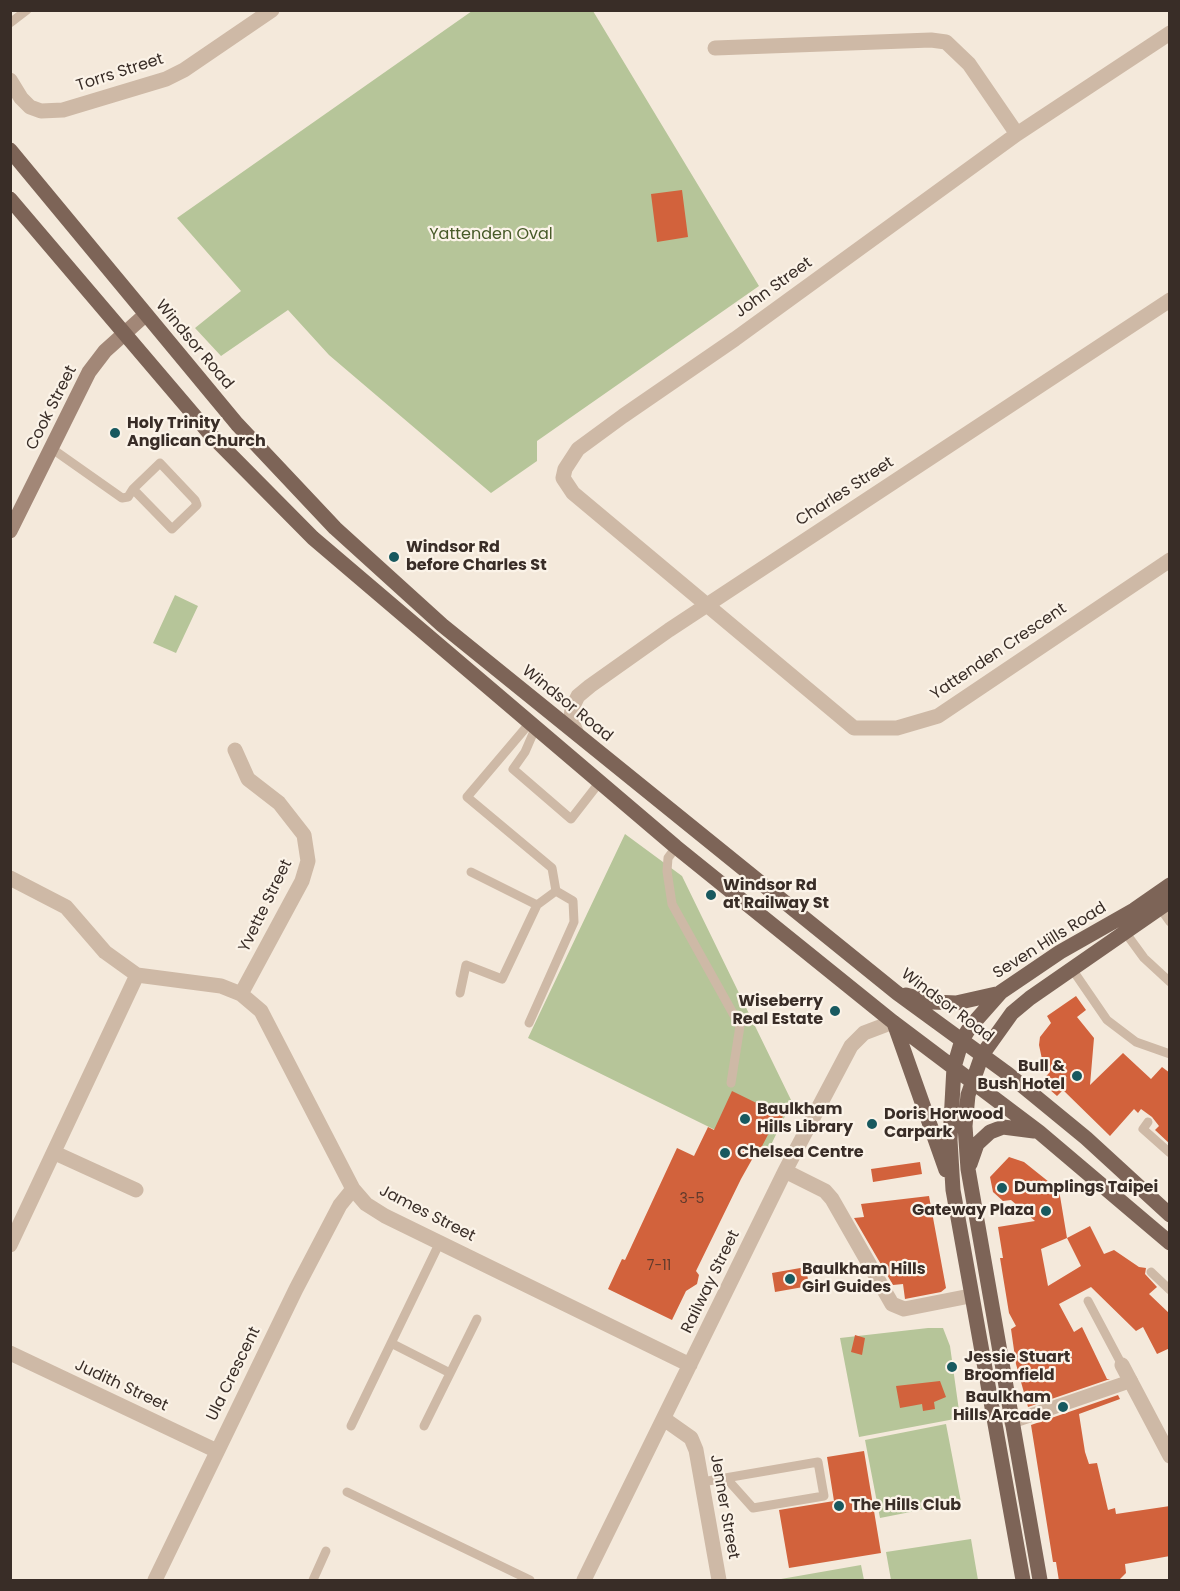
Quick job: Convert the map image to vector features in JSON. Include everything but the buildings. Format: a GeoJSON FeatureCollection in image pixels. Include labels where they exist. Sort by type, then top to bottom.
{"type":"FeatureCollection","features":[{"type":"Feature","properties":{"kind":"main road","name":"Windsor Road"},"geometry":{"type":"LineString","coordinates":[[10,150],[261,452],[335,528],[442,626],[897,993],[982,1055],[1086,1138],[1170,1215]]}},
{"type":"Feature","properties":{"kind":"main road"},"geometry":{"type":"LineString","coordinates":[[10,199],[210,434],[296,522],[357,578],[676,847],[893,1022],[1039,1132],[1170,1243]]}},
{"type":"Feature","properties":{"kind":"main road","name":"Cook Street"},"geometry":{"type":"LineString","coordinates":[[10,531],[89,372],[123,333],[145,315]]}},
{"type":"Feature","properties":{"kind":"main road","name":"Seven Hills Road"},"geometry":{"type":"LineString","coordinates":[[953,1190],[950,1140],[954,1067],[962,1040],[983,1010],[1001,992],[1059,952],[1134,910],[1170,885]]}},
{"type":"Feature","properties":{"kind":"main road","name":"Seven Hills Road"},"geometry":{"type":"LineString","coordinates":[[1040,1581],[968,1169],[965,1126],[972,1081],[982,1055],[1012,1013],[1165,905]]}},
{"type":"Feature","properties":{"kind":"main road"},"geometry":{"type":"LineString","coordinates":[[897,993],[945,1003],[984,999],[1001,992]]}},
{"type":"Feature","properties":{"kind":"main road"},"geometry":{"type":"LineString","coordinates":[[893,1022],[953,1190],[970,1296],[1023,1581]]}},
{"type":"Feature","properties":{"kind":"main road"},"geometry":{"type":"LineString","coordinates":[[968,1169],[977,1144],[990,1132],[1003,1126],[1039,1132]]}},
{"type":"Feature","properties":{"kind":"street","name":"Torrs Street"},"geometry":{"type":"LineString","coordinates":[[10,80],[21,98],[30,107],[41,111],[63,110],[166,79],[184,70],[272,10]]}},
{"type":"Feature","properties":{"kind":"street","name":"John Street"},"geometry":{"type":"LineString","coordinates":[[703,602],[567,487],[563,478],[570,459],[578,449],[1017,134],[1170,33]]}},
{"type":"Feature","properties":{"kind":"street"},"geometry":{"type":"LineString","coordinates":[[715,48],[931,40],[946,42],[969,64],[1017,134]]}},
{"type":"Feature","properties":{"kind":"street","name":"Charles Street"},"geometry":{"type":"LineString","coordinates":[[577,734],[571,719],[572,708],[578,696],[703,602],[1170,300]]}},
{"type":"Feature","properties":{"kind":"street","name":"Yattenden Crescent"},"geometry":{"type":"LineString","coordinates":[[703,602],[854,728],[897,728],[938,716],[1170,560]]}},
{"type":"Feature","properties":{"kind":"street","name":"Yvette Street"},"geometry":{"type":"LineString","coordinates":[[235,750],[248,779],[279,803],[304,835],[308,861],[302,881],[241,994]]}},
{"type":"Feature","properties":{"kind":"street"},"geometry":{"type":"LineString","coordinates":[[10,878],[66,907],[105,952],[137,975],[10,1245]]}},
{"type":"Feature","properties":{"kind":"street","name":"James Street"},"geometry":{"type":"LineString","coordinates":[[137,975],[221,986],[241,994],[261,1011],[273,1029],[353,1189],[366,1204],[386,1216],[690,1365]]}},
{"type":"Feature","properties":{"kind":"street","name":"Railway Street"},"geometry":{"type":"LineString","coordinates":[[584,1581],[785,1171],[842,1064],[858,1037],[893,1022]]}},
{"type":"Feature","properties":{"kind":"street"},"geometry":{"type":"LineString","coordinates":[[55,1153],[136,1190]]}},
{"type":"Feature","properties":{"kind":"street"},"geometry":{"type":"LineString","coordinates":[[785,1171],[825,1191],[832,1199],[892,1304],[904,1309],[970,1296]]}},
{"type":"Feature","properties":{"kind":"street","name":"Ula Crescent"},"geometry":{"type":"LineString","coordinates":[[155,1581],[328,1226],[353,1189]]}},
{"type":"Feature","properties":{"kind":"street","name":"Judith Street"},"geometry":{"type":"LineString","coordinates":[[10,1353],[217,1451]]}},
{"type":"Feature","properties":{"kind":"street"},"geometry":{"type":"LineString","coordinates":[[1122,1365],[1170,1456]]}},
{"type":"Feature","properties":{"kind":"street"},"geometry":{"type":"LineString","coordinates":[[1011,1422],[1131,1382]]}},
{"type":"Feature","properties":{"kind":"street","name":"Jenner Street"},"geometry":{"type":"LineString","coordinates":[[664,1419],[691,1438],[702,1482],[719,1581]]}},
{"type":"Feature","properties":{"kind":"lane"},"geometry":{"type":"LineString","coordinates":[[10,23],[27,10]]}},
{"type":"Feature","properties":{"kind":"lane"},"geometry":{"type":"LineString","coordinates":[[51,448],[122,498],[128,497],[133,489],[160,463],[195,500],[197,506],[172,529],[133,489]]}},
{"type":"Feature","properties":{"kind":"lane"},"geometry":{"type":"LineString","coordinates":[[532,727],[525,752],[513,769],[571,819],[599,783]]}},
{"type":"Feature","properties":{"kind":"lane"},"geometry":{"type":"LineString","coordinates":[[529,1023],[574,922],[573,901],[556,891],[552,868],[467,797],[532,727]]}},
{"type":"Feature","properties":{"kind":"lane"},"geometry":{"type":"LineString","coordinates":[[676,847],[668,858],[667,871],[672,904],[740,1026],[731,1083]]}},
{"type":"Feature","properties":{"kind":"lane"},"geometry":{"type":"LineString","coordinates":[[471,872],[537,904]]}},
{"type":"Feature","properties":{"kind":"lane"},"geometry":{"type":"LineString","coordinates":[[460,993],[466,965],[502,979],[537,904],[556,891]]}},
{"type":"Feature","properties":{"kind":"lane"},"geometry":{"type":"LineString","coordinates":[[1165,905],[1170,922]]}},
{"type":"Feature","properties":{"kind":"lane"},"geometry":{"type":"LineString","coordinates":[[1125,932],[1144,958],[1170,982]]}},
{"type":"Feature","properties":{"kind":"lane"},"geometry":{"type":"LineString","coordinates":[[1072,969],[1107,1020],[1136,1042],[1170,1054]]}},
{"type":"Feature","properties":{"kind":"lane"},"geometry":{"type":"LineString","coordinates":[[1149,1122],[1143,1129],[1170,1153]]}},
{"type":"Feature","properties":{"kind":"lane"},"geometry":{"type":"LineString","coordinates":[[351,1426],[440,1242]]}},
{"type":"Feature","properties":{"kind":"lane"},"geometry":{"type":"LineString","coordinates":[[1151,1272],[1170,1290]]}},
{"type":"Feature","properties":{"kind":"lane"},"geometry":{"type":"LineString","coordinates":[[1088,1301],[1122,1365]]}},
{"type":"Feature","properties":{"kind":"lane"},"geometry":{"type":"LineString","coordinates":[[424,1426],[477,1319]]}},
{"type":"Feature","properties":{"kind":"lane"},"geometry":{"type":"LineString","coordinates":[[391,1343],[450,1373]]}},
{"type":"Feature","properties":{"kind":"lane"},"geometry":{"type":"LineString","coordinates":[[702,1482],[818,1462],[824,1496],[753,1508],[727,1479]]}},
{"type":"Feature","properties":{"kind":"lane"},"geometry":{"type":"LineString","coordinates":[[346,1492],[530,1581]]}},
{"type":"Feature","properties":{"kind":"lane"},"geometry":{"type":"LineString","coordinates":[[313,1581],[326,1551]]}},
{"type":"Feature","properties":{"kind":"green space","name":"Yattenden Oval"},"geometry":{"type":"Polygon","coordinates":[[[472,11],[593,11],[759,286],[537,441],[537,461],[491,493],[329,355],[288,310],[221,356],[195,328],[241,291],[177,218],[472,11]]]}},
{"type":"Feature","properties":{"kind":"green space"},"geometry":{"type":"Polygon","coordinates":[[[175,595],[198,606],[176,653],[153,643],[175,595]]]}},
{"type":"Feature","properties":{"kind":"green space"},"geometry":{"type":"Polygon","coordinates":[[[625,834],[682,876],[792,1102],[766,1155],[528,1038],[625,834]]]}},
{"type":"Feature","properties":{"kind":"green space"},"geometry":{"type":"Polygon","coordinates":[[[943,1328],[950,1346],[960,1418],[859,1437],[840,1338],[943,1328]]]}},
{"type":"Feature","properties":{"kind":"green space"},"geometry":{"type":"Polygon","coordinates":[[[946,1424],[961,1502],[880,1518],[865,1440],[946,1424]]]}},
{"type":"Feature","properties":{"kind":"green space"},"geometry":{"type":"Polygon","coordinates":[[[971,1539],[978,1580],[891,1580],[886,1552],[971,1539]]]}},
{"type":"Feature","properties":{"kind":"green space"},"geometry":{"type":"Polygon","coordinates":[[[861,1565],[864,1580],[781,1580],[781,1579],[861,1565]]]}},
{"type":"Feature","properties":{"kind":"place","name":"Holy Trinity Anglican Church"},"geometry":{"type":"Point","coordinates":[115,433]}},
{"type":"Feature","properties":{"kind":"place","name":"Windsor Rd before Charles St"},"geometry":{"type":"Point","coordinates":[394,557]}},
{"type":"Feature","properties":{"kind":"place","name":"Windsor Rd at Railway St"},"geometry":{"type":"Point","coordinates":[711,895]}},
{"type":"Feature","properties":{"kind":"place","name":"Wiseberry Real Estate"},"geometry":{"type":"Point","coordinates":[835,1011]}},
{"type":"Feature","properties":{"kind":"place","name":"Bull & Bush Hotel"},"geometry":{"type":"Point","coordinates":[1077,1076]}},
{"type":"Feature","properties":{"kind":"place","name":"Baulkham Hills Library"},"geometry":{"type":"Point","coordinates":[745,1119]}},
{"type":"Feature","properties":{"kind":"place","name":"Doris Horwood Carpark"},"geometry":{"type":"Point","coordinates":[872,1124]}},
{"type":"Feature","properties":{"kind":"place","name":"Chelsea Centre"},"geometry":{"type":"Point","coordinates":[725,1153]}},
{"type":"Feature","properties":{"kind":"place","name":"Dumplings Taipei"},"geometry":{"type":"Point","coordinates":[1002,1188]}},
{"type":"Feature","properties":{"kind":"place","name":"Gateway Plaza"},"geometry":{"type":"Point","coordinates":[1046,1211]}},
{"type":"Feature","properties":{"kind":"place","name":"Baulkham Hills Girl Guides"},"geometry":{"type":"Point","coordinates":[790,1279]}},
{"type":"Feature","properties":{"kind":"place","name":"Jessie Stuart Broomfield"},"geometry":{"type":"Point","coordinates":[952,1367]}},
{"type":"Feature","properties":{"kind":"place","name":"Baulkham Hills Arcade"},"geometry":{"type":"Point","coordinates":[1063,1407]}},
{"type":"Feature","properties":{"kind":"place","name":"The Hills Club"},"geometry":{"type":"Point","coordinates":[839,1506]}}]}
